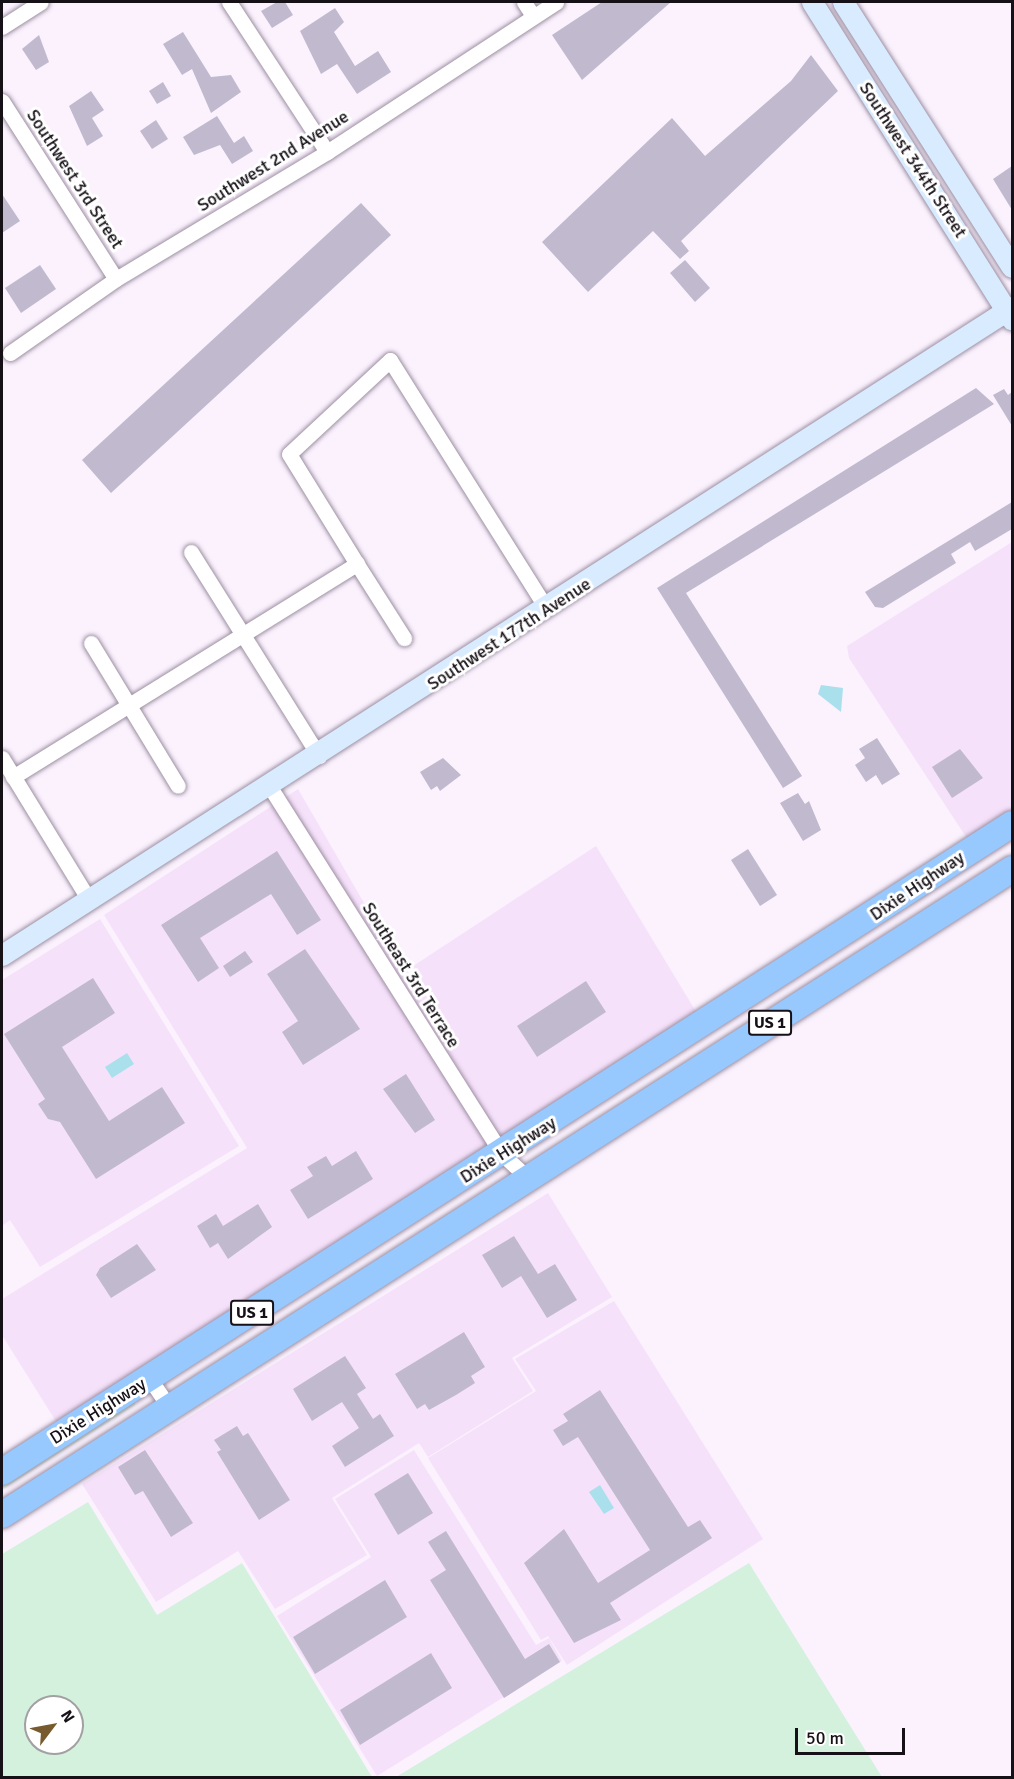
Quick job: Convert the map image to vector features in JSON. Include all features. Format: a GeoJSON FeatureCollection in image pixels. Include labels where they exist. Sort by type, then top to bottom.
{"type":"FeatureCollection","features":[{"type":"Feature","properties":{"kind":"highway","name":"Dixie Highway"},"geometry":{"type":"LineString","coordinates":[[2,1472],[502,1154],[1012,824]]}},
{"type":"Feature","properties":{"kind":"highway","name":"Dixie Highway"},"geometry":{"type":"LineString","coordinates":[[2,1515],[527,1177],[1012,869]]}},
{"type":"Feature","properties":{"kind":"main road","name":"Southwest 344th Street"},"geometry":{"type":"LineString","coordinates":[[812,2],[1011,312]]}},
{"type":"Feature","properties":{"kind":"main road","name":"Southwest 344th Street"},"geometry":{"type":"LineString","coordinates":[[843,2],[1012,267]]}},
{"type":"Feature","properties":{"kind":"main road","name":"Southwest 177th Avenue"},"geometry":{"type":"LineString","coordinates":[[2,955],[319,756],[1011,312]]}},
{"type":"Feature","properties":{"kind":"street"},"geometry":{"type":"LineString","coordinates":[[2,27],[41,2]]}},
{"type":"Feature","properties":{"kind":"street"},"geometry":{"type":"LineString","coordinates":[[229,2],[327,152]]}},
{"type":"Feature","properties":{"kind":"street"},"geometry":{"type":"LineString","coordinates":[[524,2],[533,16]]}},
{"type":"Feature","properties":{"kind":"street","name":"Southwest 2nd Avenue"},"geometry":{"type":"LineString","coordinates":[[9,353],[116,279],[327,152],[556,2]]}},
{"type":"Feature","properties":{"kind":"street","name":"Southwest 3rd Street"},"geometry":{"type":"LineString","coordinates":[[2,101],[116,279]]}},
{"type":"Feature","properties":{"kind":"street"},"geometry":{"type":"LineString","coordinates":[[404,638],[290,454],[390,360],[547,609]]}},
{"type":"Feature","properties":{"kind":"street"},"geometry":{"type":"LineString","coordinates":[[191,552],[319,756]]}},
{"type":"Feature","properties":{"kind":"street"},"geometry":{"type":"LineString","coordinates":[[13,777],[357,564]]}},
{"type":"Feature","properties":{"kind":"street"},"geometry":{"type":"LineString","coordinates":[[91,643],[178,786]]}},
{"type":"Feature","properties":{"kind":"street"},"geometry":{"type":"LineString","coordinates":[[2,758],[89,900]]}},
{"type":"Feature","properties":{"kind":"street","name":"Southeast 3rd Terrace"},"geometry":{"type":"LineString","coordinates":[[270,787],[502,1154],[527,1177]]}},
{"type":"Feature","properties":{"kind":"street"},"geometry":{"type":"LineString","coordinates":[[150,1379],[169,1407]]}},
{"type":"Feature","properties":{"kind":"shaded area"},"geometry":{"type":"Polygon","coordinates":[[[1012,542],[1012,811],[968,840],[849,658],[847,646],[1012,542]]]}},
{"type":"Feature","properties":{"kind":"shaded area"},"geometry":{"type":"Polygon","coordinates":[[[298,789],[404,972],[596,846],[698,1015],[57,1423],[2,1335],[2,1299],[247,1148],[104,915],[298,789]]]}},
{"type":"Feature","properties":{"kind":"shaded area"},"geometry":{"type":"Polygon","coordinates":[[[100,919],[239,1146],[40,1267],[10,1220],[2,1226],[2,980],[100,919]]]}},
{"type":"Feature","properties":{"kind":"shaded area"},"geometry":{"type":"Polygon","coordinates":[[[548,1193],[612,1297],[512,1358],[533,1391],[428,1457],[419,1443],[332,1498],[367,1555],[275,1609],[238,1551],[156,1602],[82,1484],[548,1193]]]}},
{"type":"Feature","properties":{"kind":"shaded area"},"geometry":{"type":"Polygon","coordinates":[[[614,1301],[763,1539],[567,1665],[548,1636],[541,1640],[428,1458],[536,1391],[515,1359],[614,1301]]]}},
{"type":"Feature","properties":{"kind":"shaded area"},"geometry":{"type":"Polygon","coordinates":[[[414,1450],[536,1645],[549,1638],[562,1661],[377,1776],[277,1616],[371,1557],[335,1499],[414,1450]]]}},
{"type":"Feature","properties":{"kind":"green space"},"geometry":{"type":"Polygon","coordinates":[[[135,1400],[135,1405],[2,1490],[2,1483],[135,1400]]]}},
{"type":"Feature","properties":{"kind":"green space"},"geometry":{"type":"Polygon","coordinates":[[[88,1502],[157,1615],[242,1563],[372,1777],[2,1777],[2,1554],[88,1502]]]}},
{"type":"Feature","properties":{"kind":"green space"},"geometry":{"type":"Polygon","coordinates":[[[749,1563],[882,1777],[396,1777],[749,1563]]]}},
{"type":"Feature","properties":{"kind":"water"},"geometry":{"type":"Polygon","coordinates":[[[821,685],[843,688],[841,712],[818,694],[821,685]]]}},
{"type":"Feature","properties":{"kind":"water"},"geometry":{"type":"Polygon","coordinates":[[[127,1053],[134,1064],[112,1078],[105,1067],[127,1053]]]}},
{"type":"Feature","properties":{"kind":"water"},"geometry":{"type":"Polygon","coordinates":[[[600,1485],[614,1508],[604,1514],[589,1492],[600,1485]]]}},
{"type":"Feature","properties":{"kind":"building"},"geometry":{"type":"Polygon","coordinates":[[[277,2],[285,2],[293,15],[272,28],[261,11],[277,2]]]}},
{"type":"Feature","properties":{"kind":"building"},"geometry":{"type":"Polygon","coordinates":[[[602,2],[671,2],[582,80],[552,35],[602,2]]]}},
{"type":"Feature","properties":{"kind":"building"},"geometry":{"type":"Polygon","coordinates":[[[335,8],[344,22],[334,32],[355,66],[378,51],[391,72],[357,94],[337,64],[321,74],[300,31],[335,8]]]}},
{"type":"Feature","properties":{"kind":"building"},"geometry":{"type":"Polygon","coordinates":[[[183,32],[211,77],[231,75],[241,92],[211,113],[192,69],[182,75],[163,44],[183,32]]]}},
{"type":"Feature","properties":{"kind":"building"},"geometry":{"type":"Polygon","coordinates":[[[39,35],[49,62],[36,70],[22,49],[39,35]]]}},
{"type":"Feature","properties":{"kind":"building"},"geometry":{"type":"Polygon","coordinates":[[[811,55],[838,91],[681,241],[689,251],[680,259],[653,231],[588,292],[542,242],[672,118],[705,156],[791,81],[811,55]]]}},
{"type":"Feature","properties":{"kind":"building"},"geometry":{"type":"Polygon","coordinates":[[[163,82],[171,96],[157,104],[149,91],[163,82]]]}},
{"type":"Feature","properties":{"kind":"building"},"geometry":{"type":"Polygon","coordinates":[[[91,91],[104,110],[92,118],[103,136],[87,146],[69,106],[91,91]]]}},
{"type":"Feature","properties":{"kind":"building"},"geometry":{"type":"Polygon","coordinates":[[[217,116],[234,143],[244,136],[253,151],[232,164],[220,145],[194,155],[183,137],[217,116]]]}},
{"type":"Feature","properties":{"kind":"building"},"geometry":{"type":"Polygon","coordinates":[[[156,120],[168,139],[152,149],[140,131],[156,120]]]}},
{"type":"Feature","properties":{"kind":"building"},"geometry":{"type":"Polygon","coordinates":[[[1012,166],[1012,210],[993,179],[1012,166]]]}},
{"type":"Feature","properties":{"kind":"building"},"geometry":{"type":"Polygon","coordinates":[[[2,194],[20,221],[2,233],[2,194]]]}},
{"type":"Feature","properties":{"kind":"building"},"geometry":{"type":"Polygon","coordinates":[[[361,203],[391,235],[111,493],[82,460],[361,203]]]}},
{"type":"Feature","properties":{"kind":"building"},"geometry":{"type":"Polygon","coordinates":[[[685,260],[710,288],[695,302],[670,273],[685,260]]]}},
{"type":"Feature","properties":{"kind":"building"},"geometry":{"type":"Polygon","coordinates":[[[40,265],[56,289],[21,313],[5,288],[40,265]]]}},
{"type":"Feature","properties":{"kind":"building"},"geometry":{"type":"Polygon","coordinates":[[[976,388],[994,404],[686,593],[802,776],[783,788],[657,588],[976,388]]]}},
{"type":"Feature","properties":{"kind":"building"},"geometry":{"type":"Polygon","coordinates":[[[1004,389],[1008,395],[1012,392],[1012,426],[993,395],[1004,389]]]}},
{"type":"Feature","properties":{"kind":"building"},"geometry":{"type":"Polygon","coordinates":[[[1012,502],[1012,529],[975,551],[970,542],[951,554],[956,563],[883,608],[875,607],[865,592],[1012,502]]]}},
{"type":"Feature","properties":{"kind":"building"},"geometry":{"type":"Polygon","coordinates":[[[877,738],[900,774],[882,785],[876,775],[866,782],[855,765],[865,758],[859,749],[877,738]]]}},
{"type":"Feature","properties":{"kind":"building"},"geometry":{"type":"Polygon","coordinates":[[[960,749],[983,778],[952,798],[932,767],[960,749]]]}},
{"type":"Feature","properties":{"kind":"building"},"geometry":{"type":"Polygon","coordinates":[[[443,758],[461,775],[440,791],[437,786],[431,790],[420,772],[443,758]]]}},
{"type":"Feature","properties":{"kind":"building"},"geometry":{"type":"Polygon","coordinates":[[[798,793],[805,804],[809,801],[821,830],[803,841],[780,803],[798,793]]]}},
{"type":"Feature","properties":{"kind":"building"},"geometry":{"type":"Polygon","coordinates":[[[748,849],[777,895],[760,906],[731,860],[748,849]]]}},
{"type":"Feature","properties":{"kind":"building"},"geometry":{"type":"Polygon","coordinates":[[[277,851],[321,920],[297,935],[271,894],[200,938],[219,968],[198,982],[161,925],[277,851]]]}},
{"type":"Feature","properties":{"kind":"building"},"geometry":{"type":"Polygon","coordinates":[[[305,949],[360,1029],[303,1065],[282,1032],[298,1021],[267,974],[305,949]]]}},
{"type":"Feature","properties":{"kind":"building"},"geometry":{"type":"Polygon","coordinates":[[[245,951],[253,962],[230,977],[223,966],[245,951]]]}},
{"type":"Feature","properties":{"kind":"building"},"geometry":{"type":"Polygon","coordinates":[[[93,978],[115,1013],[62,1047],[109,1121],[162,1087],[185,1123],[96,1179],[60,1122],[48,1119],[38,1104],[45,1099],[4,1034],[93,978]]]}},
{"type":"Feature","properties":{"kind":"building"},"geometry":{"type":"Polygon","coordinates":[[[586,981],[606,1012],[537,1057],[517,1026],[586,981]]]}},
{"type":"Feature","properties":{"kind":"building"},"geometry":{"type":"Polygon","coordinates":[[[406,1074],[435,1120],[415,1133],[383,1089],[406,1074]]]}},
{"type":"Feature","properties":{"kind":"building"},"geometry":{"type":"Polygon","coordinates":[[[356,1151],[373,1179],[308,1219],[290,1190],[313,1176],[307,1167],[326,1156],[332,1166],[356,1151]]]}},
{"type":"Feature","properties":{"kind":"building"},"geometry":{"type":"Polygon","coordinates":[[[258,1204],[272,1227],[228,1259],[218,1243],[210,1248],[197,1226],[216,1214],[223,1226],[258,1204]]]}},
{"type":"Feature","properties":{"kind":"building"},"geometry":{"type":"Polygon","coordinates":[[[514,1236],[538,1274],[555,1264],[577,1300],[547,1318],[521,1276],[502,1288],[482,1255],[514,1236]]]}},
{"type":"Feature","properties":{"kind":"building"},"geometry":{"type":"Polygon","coordinates":[[[137,1244],[156,1270],[111,1298],[96,1275],[100,1268],[137,1244]]]}},
{"type":"Feature","properties":{"kind":"building"},"geometry":{"type":"Polygon","coordinates":[[[464,1332],[485,1367],[471,1376],[475,1383],[456,1395],[429,1410],[425,1404],[417,1409],[395,1374],[464,1332]]]}},
{"type":"Feature","properties":{"kind":"building"},"geometry":{"type":"Polygon","coordinates":[[[345,1356],[366,1388],[357,1394],[373,1419],[380,1414],[394,1436],[345,1467],[332,1446],[359,1428],[342,1402],[312,1421],[293,1389],[345,1356]]]}},
{"type":"Feature","properties":{"kind":"building"},"geometry":{"type":"Polygon","coordinates":[[[600,1390],[688,1527],[700,1520],[712,1538],[610,1603],[621,1620],[574,1643],[524,1563],[564,1529],[598,1583],[650,1550],[578,1437],[563,1446],[553,1430],[568,1421],[563,1414],[600,1390]]]}},
{"type":"Feature","properties":{"kind":"building"},"geometry":{"type":"Polygon","coordinates":[[[237,1426],[243,1436],[248,1433],[290,1500],[259,1520],[217,1452],[221,1450],[214,1440],[237,1426]]]}},
{"type":"Feature","properties":{"kind":"building"},"geometry":{"type":"Polygon","coordinates":[[[145,1450],[193,1523],[171,1537],[143,1491],[135,1495],[118,1467],[145,1450]]]}},
{"type":"Feature","properties":{"kind":"building"},"geometry":{"type":"Polygon","coordinates":[[[408,1473],[433,1513],[398,1535],[374,1494],[408,1473]]]}},
{"type":"Feature","properties":{"kind":"building"},"geometry":{"type":"Polygon","coordinates":[[[446,1531],[525,1659],[549,1644],[560,1662],[504,1698],[430,1580],[446,1570],[428,1542],[446,1531]]]}},
{"type":"Feature","properties":{"kind":"building"},"geometry":{"type":"Polygon","coordinates":[[[385,1580],[407,1617],[315,1674],[293,1637],[385,1580]]]}},
{"type":"Feature","properties":{"kind":"building"},"geometry":{"type":"Polygon","coordinates":[[[431,1653],[452,1688],[360,1745],[340,1710],[431,1653]]]}}]}
